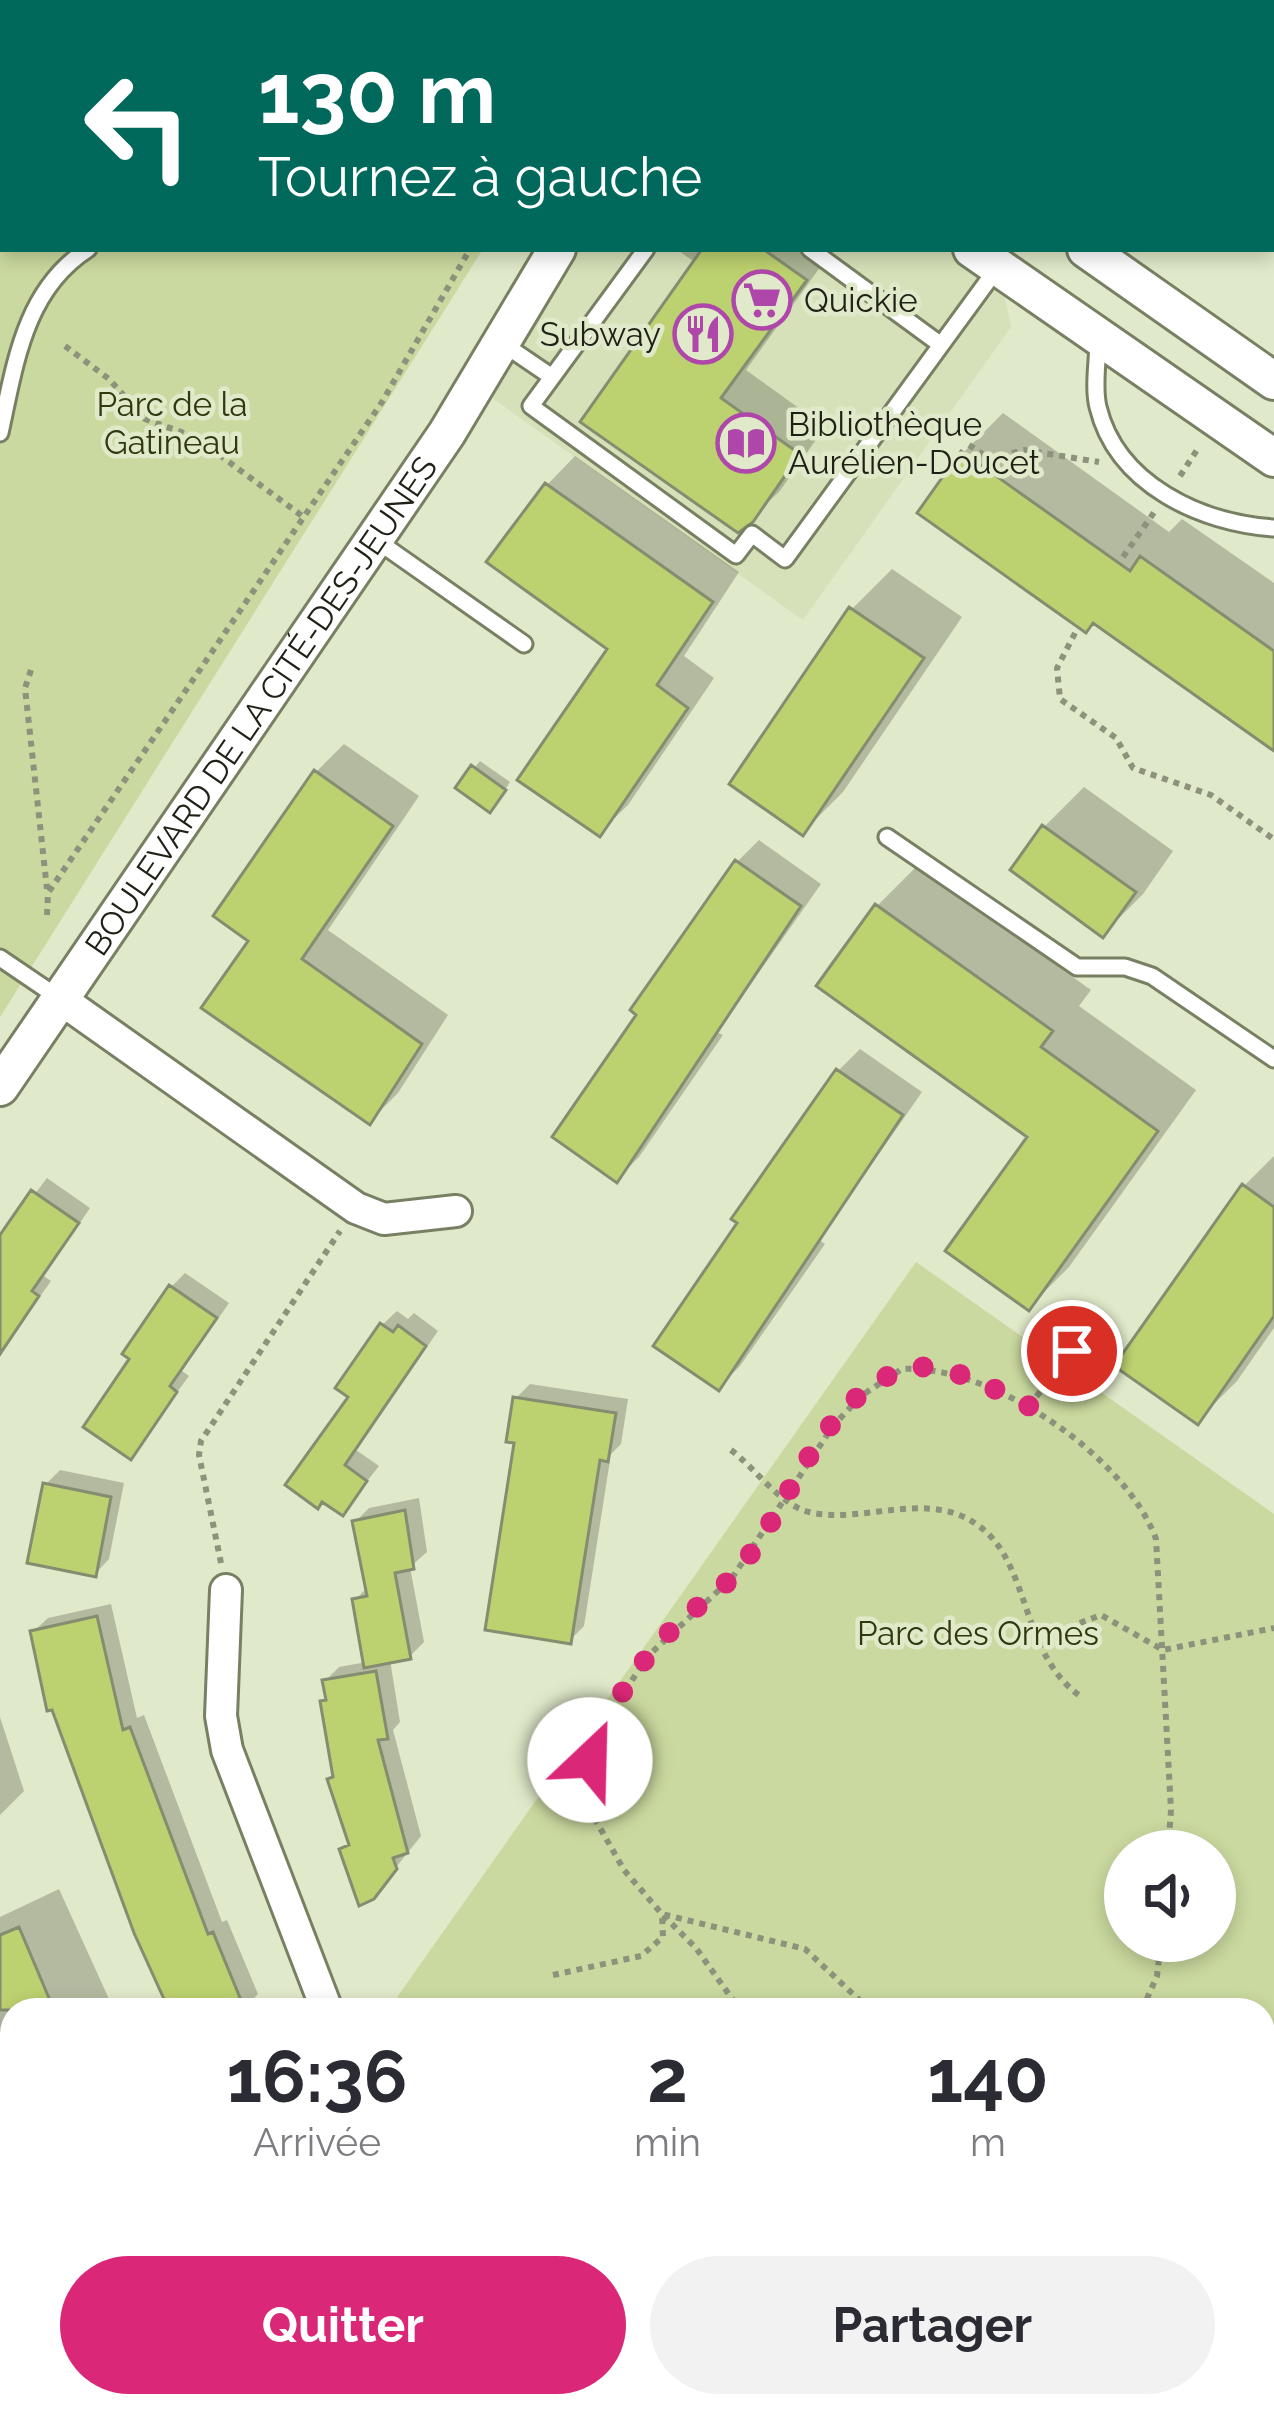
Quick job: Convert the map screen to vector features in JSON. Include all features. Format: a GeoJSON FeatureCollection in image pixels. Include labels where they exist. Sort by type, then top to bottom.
{"type":"FeatureCollection","features":[{"type":"Feature","properties":{"kind":"street","name":"BOULEVARD DE LA CITÉ-DES-JEUNES"},"geometry":{"type":"LineString","coordinates":[[508,330],[535,252]]}},
{"type":"Feature","properties":{"kind":"street","name":"BOULEVARD DE LA CITÉ-DES-JEUNES"},"geometry":{"type":"LineString","coordinates":[[0,1087],[376,540],[554,252]]}},
{"type":"Feature","properties":{"kind":"street"},"geometry":{"type":"LineString","coordinates":[[1090,252],[1274,381]]}},
{"type":"Feature","properties":{"kind":"street"},"geometry":{"type":"LineString","coordinates":[[985,258],[1274,458]]}},
{"type":"Feature","properties":{"kind":"street"},"geometry":{"type":"LineString","coordinates":[[59,998],[356,1208],[384,1219],[456,1211]]}},
{"type":"Feature","properties":{"kind":"street"},"geometry":{"type":"LineString","coordinates":[[226,1590],[221,1716],[227,1750],[322,1998]]}},
{"type":"Feature","properties":{"kind":"lane"},"geometry":{"type":"LineString","coordinates":[[0,433],[27,320],[69,261],[83,252]]}},
{"type":"Feature","properties":{"kind":"lane"},"geometry":{"type":"LineString","coordinates":[[639,252],[531,406],[736,555],[752,534],[785,559],[941,345],[985,258]]}},
{"type":"Feature","properties":{"kind":"lane"},"geometry":{"type":"LineString","coordinates":[[814,252],[941,345]]}},
{"type":"Feature","properties":{"kind":"lane"},"geometry":{"type":"LineString","coordinates":[[508,330],[552,377]]}},
{"type":"Feature","properties":{"kind":"lane"},"geometry":{"type":"LineString","coordinates":[[1098,337],[1097,405],[1120,455],[1165,497],[1234,526],[1274,528]]}},
{"type":"Feature","properties":{"kind":"lane"},"geometry":{"type":"LineString","coordinates":[[376,540],[524,644]]}},
{"type":"Feature","properties":{"kind":"lane"},"geometry":{"type":"LineString","coordinates":[[887,837],[1077,967],[1125,967],[1152,976],[1274,1059]]}},
{"type":"Feature","properties":{"kind":"lane"},"geometry":{"type":"LineString","coordinates":[[0,958],[59,998]]}},
{"type":"Feature","properties":{"kind":"path"},"geometry":{"type":"LineString","coordinates":[[48,893],[305,518],[407,361],[468,252]]}},
{"type":"Feature","properties":{"kind":"path"},"geometry":{"type":"LineString","coordinates":[[65,346],[109,379],[145,419],[195,437],[305,518]]}},
{"type":"Feature","properties":{"kind":"path"},"geometry":{"type":"LineString","coordinates":[[969,445],[990,459],[1024,450],[1132,467]]}},
{"type":"Feature","properties":{"kind":"path"},"geometry":{"type":"LineString","coordinates":[[1075,633],[1057,668],[1060,699],[1116,738],[1133,768],[1211,795],[1272,838]]}},
{"type":"Feature","properties":{"kind":"path"},"geometry":{"type":"LineString","coordinates":[[31,670],[25,688],[47,915]]}},
{"type":"Feature","properties":{"kind":"path"},"geometry":{"type":"LineString","coordinates":[[226,1590],[199,1455],[201,1441],[356,1208]]}},
{"type":"Feature","properties":{"kind":"path"},"geometry":{"type":"LineString","coordinates":[[1029,1406],[1072,1351]]}},
{"type":"Feature","properties":{"kind":"path"},"geometry":{"type":"LineString","coordinates":[[731,1998],[695,1948],[624,1870],[596,1822],[589,1799],[590,1760],[603,1723],[649,1655],[732,1578],[832,1426],[861,1396],[902,1369],[959,1376],[1029,1406],[1114,1475],[1148,1517],[1156,1538],[1167,1830]]}},
{"type":"Feature","properties":{"kind":"path"},"geometry":{"type":"LineString","coordinates":[[730,1450],[806,1512],[845,1515],[910,1507],[944,1511],[980,1526],[1005,1559],[1035,1640],[1056,1679],[1080,1696]]}},
{"type":"Feature","properties":{"kind":"path"},"geometry":{"type":"LineString","coordinates":[[1035,1640],[1101,1615],[1163,1651],[1274,1628]]}},
{"type":"Feature","properties":{"kind":"path"},"geometry":{"type":"LineString","coordinates":[[549,1785],[596,1822]]}},
{"type":"Feature","properties":{"kind":"path"},"geometry":{"type":"LineString","coordinates":[[553,1975],[641,1956],[663,1937],[662,1914]]}},
{"type":"Feature","properties":{"kind":"path"},"geometry":{"type":"LineString","coordinates":[[662,1914],[805,1948],[858,1998]]}},
{"type":"Feature","properties":{"kind":"path"},"geometry":{"type":"LineString","coordinates":[[1147,1998],[1159,1962]]}},
{"type":"Feature","properties":{"kind":"shaded area"},"geometry":{"type":"Polygon","coordinates":[[[555,252],[976,252],[998,267],[1011,327],[803,620],[477,387],[555,252]]]}},
{"type":"Feature","properties":{"kind":"green space","name":"Parc de la Gatineau"},"geometry":{"type":"Polygon","coordinates":[[[0,252],[481,252],[0,1017],[0,252]]]}},
{"type":"Feature","properties":{"kind":"green space","name":"Parc des Ormes"},"geometry":{"type":"Polygon","coordinates":[[[916,1262],[1274,1514],[1274,1998],[396,1998],[916,1262]]]}},
{"type":"Feature","properties":{"kind":"building"},"geometry":{"type":"Polygon","coordinates":[[[700,252],[767,252],[807,280],[721,398],[800,454],[753,522],[738,533],[580,422],[700,252]]]}},
{"type":"Feature","properties":{"kind":"building"},"geometry":{"type":"Polygon","coordinates":[[[961,451],[1130,571],[1140,556],[1274,651],[1274,751],[1093,623],[1086,633],[917,513],[961,451]]]}},
{"type":"Feature","properties":{"kind":"building"},"geometry":{"type":"Polygon","coordinates":[[[545,483],[713,602],[657,685],[688,708],[600,837],[517,780],[607,649],[486,562],[545,483]]]}},
{"type":"Feature","properties":{"kind":"building"},"geometry":{"type":"Polygon","coordinates":[[[849,607],[924,658],[803,836],[729,784],[849,607]]]}},
{"type":"Feature","properties":{"kind":"building"},"geometry":{"type":"Polygon","coordinates":[[[471,765],[506,790],[490,813],[455,788],[471,765]]]}},
{"type":"Feature","properties":{"kind":"building"},"geometry":{"type":"Polygon","coordinates":[[[314,770],[393,826],[302,959],[422,1044],[370,1125],[201,1008],[248,941],[213,916],[314,770]]]}},
{"type":"Feature","properties":{"kind":"building"},"geometry":{"type":"Polygon","coordinates":[[[1042,825],[1136,892],[1103,938],[1010,870],[1042,825]]]}},
{"type":"Feature","properties":{"kind":"building"},"geometry":{"type":"Polygon","coordinates":[[[735,860],[801,906],[617,1183],[552,1137],[636,1015],[630,1010],[735,860]]]}},
{"type":"Feature","properties":{"kind":"building"},"geometry":{"type":"Polygon","coordinates":[[[875,904],[1053,1031],[1041,1047],[1158,1131],[1029,1311],[945,1251],[1027,1137],[816,986],[875,904]]]}},
{"type":"Feature","properties":{"kind":"building"},"geometry":{"type":"Polygon","coordinates":[[[836,1069],[903,1115],[719,1391],[653,1346],[737,1223],[731,1219],[836,1069]]]}},
{"type":"Feature","properties":{"kind":"building"},"geometry":{"type":"Polygon","coordinates":[[[1242,1184],[1274,1207],[1274,1316],[1198,1425],[1114,1366],[1242,1184]]]}},
{"type":"Feature","properties":{"kind":"building"},"geometry":{"type":"Polygon","coordinates":[[[31,1190],[79,1223],[32,1291],[39,1296],[0,1354],[0,1235],[31,1190]]]}},
{"type":"Feature","properties":{"kind":"building"},"geometry":{"type":"Polygon","coordinates":[[[169,1285],[217,1318],[170,1386],[177,1392],[131,1460],[83,1427],[129,1359],[122,1354],[169,1285]]]}},
{"type":"Feature","properties":{"kind":"building"},"geometry":{"type":"Polygon","coordinates":[[[380,1323],[393,1332],[398,1325],[426,1346],[345,1465],[367,1481],[343,1516],[322,1502],[318,1509],[285,1485],[348,1397],[335,1388],[380,1323]]]}},
{"type":"Feature","properties":{"kind":"building"},"geometry":{"type":"Polygon","coordinates":[[[513,1397],[616,1413],[608,1462],[600,1460],[571,1644],[485,1630],[514,1443],[506,1442],[513,1397]]]}},
{"type":"Feature","properties":{"kind":"building"},"geometry":{"type":"Polygon","coordinates":[[[43,1483],[111,1497],[96,1577],[27,1563],[43,1483]]]}},
{"type":"Feature","properties":{"kind":"building"},"geometry":{"type":"Polygon","coordinates":[[[405,1510],[414,1569],[395,1573],[411,1659],[364,1668],[352,1599],[367,1596],[352,1521],[405,1510]]]}},
{"type":"Feature","properties":{"kind":"building"},"geometry":{"type":"Polygon","coordinates":[[[97,1616],[123,1730],[130,1727],[208,1934],[213,1932],[240,1998],[164,1998],[134,1933],[52,1710],[47,1711],[30,1631],[97,1616]]]}},
{"type":"Feature","properties":{"kind":"building"},"geometry":{"type":"Polygon","coordinates":[[[376,1671],[388,1739],[378,1740],[408,1853],[393,1858],[397,1869],[374,1899],[359,1906],[339,1849],[349,1845],[327,1779],[333,1777],[320,1701],[326,1700],[322,1680],[376,1671]]]}},
{"type":"Feature","properties":{"kind":"building"},"geometry":{"type":"Polygon","coordinates":[[[19,1927],[49,1998],[0,1998],[0,1935],[19,1927]]]}},
{"type":"Feature","properties":{"kind":"place","name":"Quickie"},"geometry":{"type":"Point","coordinates":[762,300]}},
{"type":"Feature","properties":{"kind":"place","name":"Subway"},"geometry":{"type":"Point","coordinates":[703,334]}},
{"type":"Feature","properties":{"kind":"place","name":"Bibliothèque Aurélien-Doucet"},"geometry":{"type":"Point","coordinates":[746,443]}},
{"type":"Feature","properties":{"kind":"route"},"geometry":{"type":"LineString","coordinates":[[590,1760],[603,1723],[649,1655],[677,1624],[732,1578],[771,1526],[805,1461],[861,1396],[902,1369],[924,1368],[983,1384],[1029,1406],[1058,1363],[1072,1351]]}}]}
